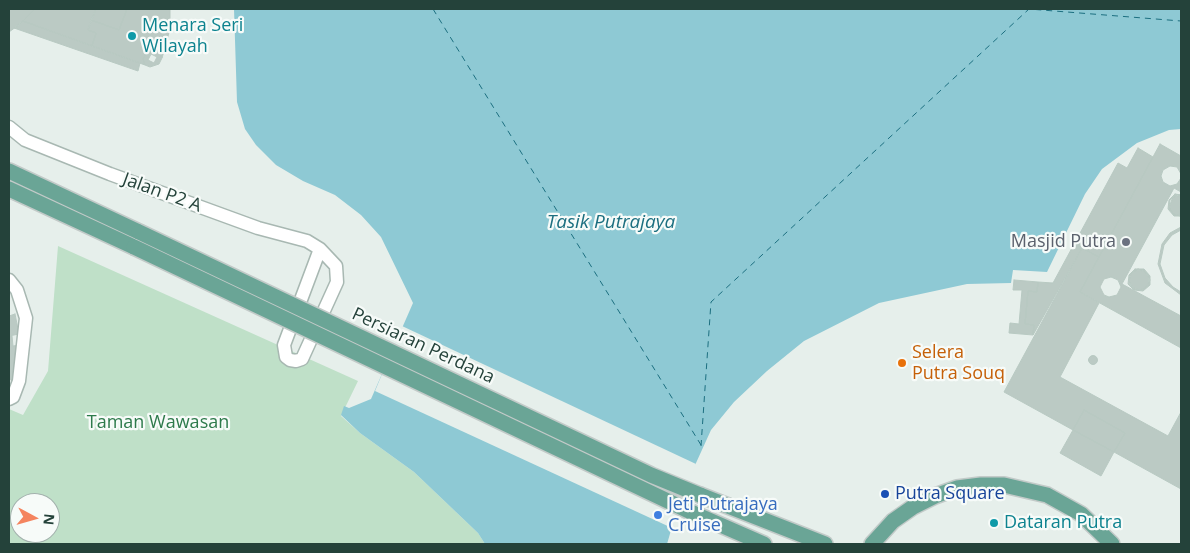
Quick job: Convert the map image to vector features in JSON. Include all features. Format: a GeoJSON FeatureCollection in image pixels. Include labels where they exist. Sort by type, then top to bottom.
{"type":"FeatureCollection","features":[{"type":"Feature","properties":{"kind":"main road","name":"Persiaran Perdana"},"geometry":{"type":"LineString","coordinates":[[9,171],[136,239],[693,513],[764,544]]}},
{"type":"Feature","properties":{"kind":"main road","name":"Persiaran Perdana"},"geometry":{"type":"LineString","coordinates":[[9,189],[136,239],[651,475],[825,544]]}},
{"type":"Feature","properties":{"kind":"main road"},"geometry":{"type":"LineString","coordinates":[[872,544],[893,522],[913,507],[957,488],[981,485],[1004,485],[1047,495],[1081,514],[1112,544]]}},
{"type":"Feature","properties":{"kind":"street","name":"Jalan P2 A"},"geometry":{"type":"LineString","coordinates":[[9,127],[25,140],[110,174],[258,228],[308,241],[320,249],[331,258],[336,266],[337,282],[302,359],[296,361],[286,357],[284,345],[320,249]]}},
{"type":"Feature","properties":{"kind":"street"},"geometry":{"type":"LineString","coordinates":[[9,280],[17,290],[26,318],[19,381],[13,397],[9,399]]}},
{"type":"Feature","properties":{"kind":"green space","name":"Taman Wawasan"},"geometry":{"type":"Polygon","coordinates":[[[58,246],[358,381],[341,416],[360,433],[414,472],[478,533],[485,544],[9,544],[9,409],[23,415],[48,371],[58,246]]]}},
{"type":"Feature","properties":{"kind":"water","name":"Tasik Putrajaya"},"geometry":{"type":"Polygon","coordinates":[[[234,9],[1181,9],[1181,129],[1169,130],[1137,143],[1102,169],[1085,194],[1047,272],[1013,270],[1011,283],[967,284],[879,303],[804,341],[767,371],[734,402],[711,430],[681,496],[667,544],[485,544],[478,533],[414,472],[360,433],[341,415],[344,406],[349,408],[371,399],[413,303],[381,237],[361,215],[335,195],[303,181],[276,165],[256,145],[245,129],[237,102],[234,9]]]}},
{"type":"Feature","properties":{"kind":"pier"},"geometry":{"type":"Polygon","coordinates":[[[402,326],[696,464],[672,528],[375,391],[402,326]]]}},
{"type":"Feature","properties":{"kind":"building"},"geometry":{"type":"Polygon","coordinates":[[[9,9],[35,9],[9,32],[9,9]]]}},
{"type":"Feature","properties":{"kind":"building"},"geometry":{"type":"Polygon","coordinates":[[[35,9],[96,9],[88,30],[96,33],[92,46],[23,21],[35,9]]]}},
{"type":"Feature","properties":{"kind":"building"},"geometry":{"type":"Polygon","coordinates":[[[96,9],[127,9],[119,30],[91,20],[96,9]]]}},
{"type":"Feature","properties":{"kind":"building","name":"Menara Seri Wilayah"},"geometry":{"type":"Polygon","coordinates":[[[127,9],[170,9],[170,29],[162,58],[160,53],[154,51],[146,54],[143,59],[145,65],[92,46],[96,33],[88,30],[91,20],[119,30],[127,9]]]}},
{"type":"Feature","properties":{"kind":"building"},"geometry":{"type":"Polygon","coordinates":[[[23,21],[140,63],[138,71],[14,28],[23,21]]]}},
{"type":"Feature","properties":{"kind":"building"},"geometry":{"type":"Polygon","coordinates":[[[154,51],[160,53],[162,58],[159,64],[150,67],[145,65],[143,59],[146,54],[154,51]],[[151,54],[148,60],[154,63],[157,57],[151,54]]]}},
{"type":"Feature","properties":{"kind":"building","name":"Masjid Putra"},"geometry":{"type":"Polygon","coordinates":[[[1160,144],[1181,156],[1181,174],[1177,167],[1170,166],[1163,170],[1161,176],[1163,182],[1170,186],[1177,184],[1181,178],[1181,192],[1174,188],[1122,284],[1181,316],[1181,348],[1080,292],[1160,144]],[[1111,277],[1104,279],[1100,287],[1104,295],[1109,297],[1117,295],[1121,287],[1118,280],[1111,277]]]}},
{"type":"Feature","properties":{"kind":"building"},"geometry":{"type":"Polygon","coordinates":[[[1138,148],[1153,157],[1099,257],[1082,248],[1033,335],[1034,325],[1025,324],[1028,291],[1037,292],[1038,282],[1053,283],[1118,163],[1127,168],[1138,148]]]}},
{"type":"Feature","properties":{"kind":"building"},"geometry":{"type":"Polygon","coordinates":[[[1175,194],[1181,195],[1173,197],[1169,207],[1173,214],[1181,216],[1174,216],[1168,209],[1169,200],[1175,194]]]}},
{"type":"Feature","properties":{"kind":"building"},"geometry":{"type":"Polygon","coordinates":[[[1177,195],[1181,195],[1180,216],[1173,214],[1169,207],[1170,200],[1177,195]]]}},
{"type":"Feature","properties":{"kind":"building"},"geometry":{"type":"Polygon","coordinates":[[[1181,227],[1181,230],[1172,235],[1164,245],[1160,264],[1165,278],[1173,287],[1181,292],[1181,295],[1165,283],[1158,264],[1162,244],[1170,233],[1181,227]]]}},
{"type":"Feature","properties":{"kind":"building"},"geometry":{"type":"Polygon","coordinates":[[[1082,248],[1099,257],[1080,292],[1099,303],[1060,377],[1168,436],[1181,412],[1181,489],[1114,452],[1125,433],[1084,410],[1073,430],[1004,392],[1082,248]]]}},
{"type":"Feature","properties":{"kind":"building"},"geometry":{"type":"Polygon","coordinates":[[[1135,269],[1138,269],[1131,274],[1129,281],[1133,288],[1140,290],[1147,287],[1150,280],[1150,285],[1143,291],[1134,290],[1128,284],[1129,275],[1135,269]]]}},
{"type":"Feature","properties":{"kind":"building"},"geometry":{"type":"Polygon","coordinates":[[[1138,269],[1144,269],[1150,276],[1150,280],[1147,273],[1138,269]]]}},
{"type":"Feature","properties":{"kind":"building"},"geometry":{"type":"Polygon","coordinates":[[[1139,270],[1146,273],[1149,280],[1146,287],[1139,290],[1132,287],[1129,280],[1132,273],[1139,270]]]}},
{"type":"Feature","properties":{"kind":"building"},"geometry":{"type":"Polygon","coordinates":[[[1014,280],[1038,282],[1037,292],[1028,291],[1025,324],[1034,325],[1033,335],[1009,333],[1010,323],[1019,324],[1022,290],[1013,290],[1014,280]]]}},
{"type":"Feature","properties":{"kind":"building"},"geometry":{"type":"Polygon","coordinates":[[[15,314],[19,334],[9,336],[9,316],[15,314]]]}},
{"type":"Feature","properties":{"kind":"building"},"geometry":{"type":"Polygon","coordinates":[[[9,336],[12,336],[13,346],[20,345],[13,381],[9,379],[9,336]]]}},
{"type":"Feature","properties":{"kind":"building"},"geometry":{"type":"Polygon","coordinates":[[[1093,356],[1097,360],[1093,364],[1089,360],[1093,356]]]}},
{"type":"Feature","properties":{"kind":"building"},"geometry":{"type":"Polygon","coordinates":[[[1084,410],[1125,433],[1114,452],[1073,430],[1084,410]]]}},
{"type":"Feature","properties":{"kind":"building"},"geometry":{"type":"Polygon","coordinates":[[[1073,430],[1114,452],[1101,476],[1060,453],[1073,430]]]}},
{"type":"Feature","properties":{"kind":"ferry route"},"geometry":{"type":"LineString","coordinates":[[433,9],[701,445]]}},
{"type":"Feature","properties":{"kind":"ferry route"},"geometry":{"type":"LineString","coordinates":[[701,446],[711,302],[1029,9],[1181,21]]}},
{"type":"Feature","properties":{"kind":"place","name":"Menara Seri Wilayah"},"geometry":{"type":"Point","coordinates":[132,36]}},
{"type":"Feature","properties":{"kind":"place","name":"Masjid Putra"},"geometry":{"type":"Point","coordinates":[1126,242]}},
{"type":"Feature","properties":{"kind":"place","name":"Selera Putra Souq"},"geometry":{"type":"Point","coordinates":[902,363]}},
{"type":"Feature","properties":{"kind":"place","name":"Putra Square"},"geometry":{"type":"Point","coordinates":[885,494]}},
{"type":"Feature","properties":{"kind":"place","name":"Jeti Putrajaya Cruise"},"geometry":{"type":"Point","coordinates":[658,515]}},
{"type":"Feature","properties":{"kind":"place","name":"Dataran Putra"},"geometry":{"type":"Point","coordinates":[994,523]}}]}
